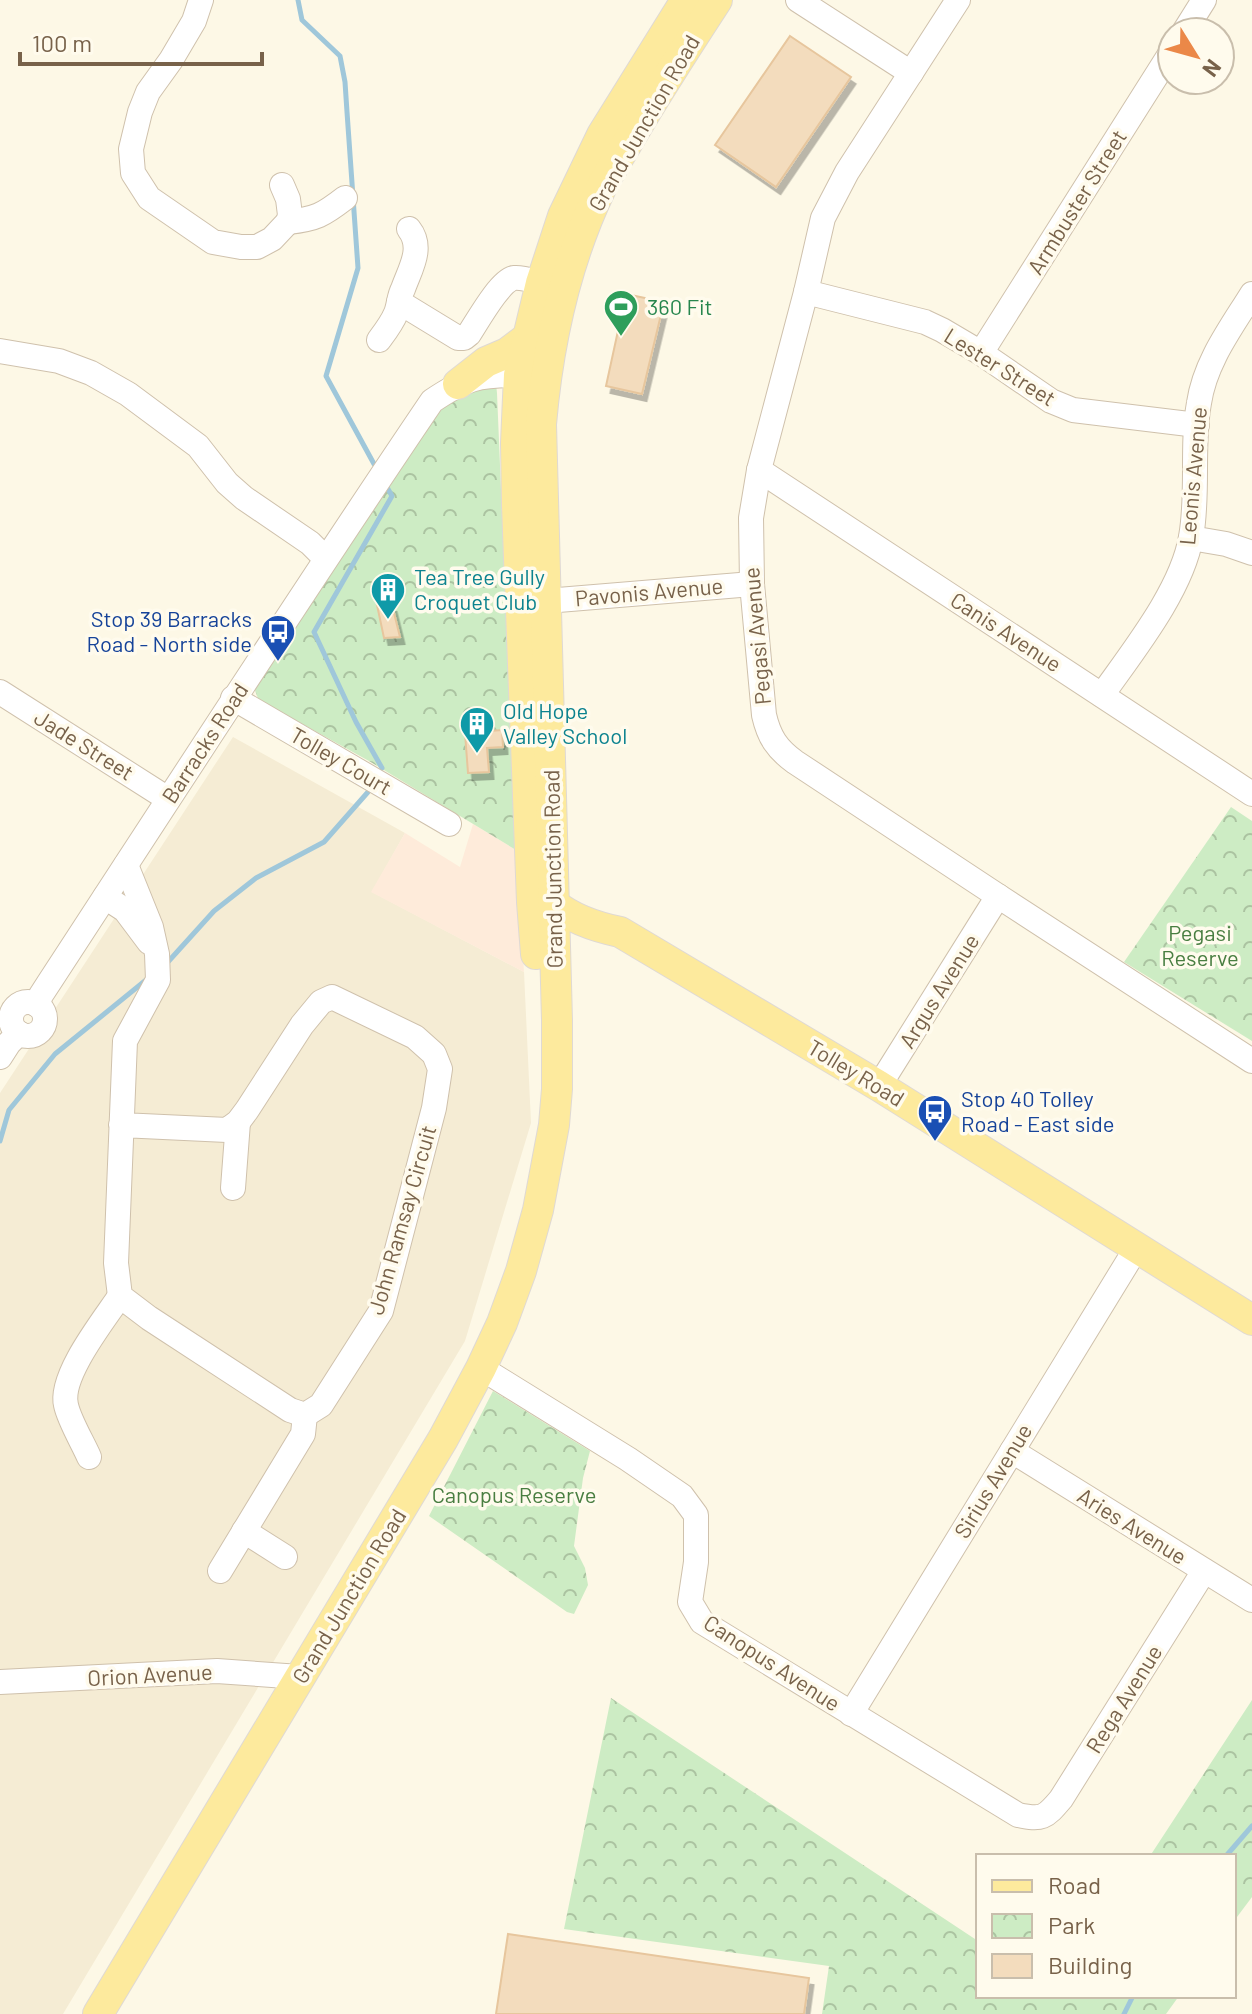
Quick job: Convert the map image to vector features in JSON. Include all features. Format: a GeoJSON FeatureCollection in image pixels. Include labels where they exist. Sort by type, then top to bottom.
{"type":"FeatureCollection","features":[{"type":"Feature","properties":{"kind":"main road","name":"Grand Junction Road"},"geometry":{"type":"LineString","coordinates":[[98,2014],[443,1439],[502,1323],[521,1271],[538,1210],[554,1125],[557,1089],[555,954],[543,903],[534,602],[541,424],[527,338],[563,216],[602,135],[686,0]]}},
{"type":"Feature","properties":{"kind":"main road","name":"Grand Junction Road"},"geometry":{"type":"LineString","coordinates":[[532,376],[602,186],[717,0]]}},
{"type":"Feature","properties":{"kind":"main road"},"geometry":{"type":"LineString","coordinates":[[458,384],[486,362],[507,353],[527,338]]}},
{"type":"Feature","properties":{"kind":"main road","name":"Grand Junction Road"},"geometry":{"type":"LineString","coordinates":[[534,602],[550,732],[541,1022],[547,1156]]}},
{"type":"Feature","properties":{"kind":"main road"},"geometry":{"type":"LineString","coordinates":[[550,732],[558,753],[565,872],[586,913],[555,954]]}},
{"type":"Feature","properties":{"kind":"main road","name":"Tolley Road"},"geometry":{"type":"LineString","coordinates":[[543,903],[563,899],[586,913],[601,928],[620,932],[879,1086],[1252,1320]]}},
{"type":"Feature","properties":{"kind":"street"},"geometry":{"type":"LineString","coordinates":[[201,0],[194,21],[148,92],[140,112],[131,149],[133,173],[149,198],[213,242],[241,247],[257,247],[272,239],[288,222],[288,199],[282,185]]}},
{"type":"Feature","properties":{"kind":"street"},"geometry":{"type":"LineString","coordinates":[[798,0],[911,73]]}},
{"type":"Feature","properties":{"kind":"street","name":"Pegasi Avenue"},"geometry":{"type":"LineString","coordinates":[[958,0],[847,172],[823,218],[759,470],[751,518],[752,584],[764,715],[773,742],[782,753],[1252,1061]]}},
{"type":"Feature","properties":{"kind":"street","name":"Armbuster Street"},"geometry":{"type":"LineString","coordinates":[[981,353],[1156,76]]}},
{"type":"Feature","properties":{"kind":"street"},"geometry":{"type":"LineString","coordinates":[[288,222],[315,218],[345,198]]}},
{"type":"Feature","properties":{"kind":"street"},"geometry":{"type":"LineString","coordinates":[[379,340],[396,313],[411,272],[417,244],[409,229]]}},
{"type":"Feature","properties":{"kind":"street"},"geometry":{"type":"LineString","coordinates":[[399,302],[458,338],[464,338],[509,279],[516,277],[541,283]]}},
{"type":"Feature","properties":{"kind":"street","name":"Lester Street"},"geometry":{"type":"LineString","coordinates":[[806,292],[925,322],[981,353],[1051,401],[1073,410],[1197,425]]}},
{"type":"Feature","properties":{"kind":"street","name":"Leonis Avenue"},"geometry":{"type":"LineString","coordinates":[[1102,695],[1166,598],[1182,568],[1191,538],[1199,402],[1206,373],[1244,325],[1252,294]]}},
{"type":"Feature","properties":{"kind":"street"},"geometry":{"type":"LineString","coordinates":[[0,351],[59,361],[91,373],[128,394],[198,446],[235,490],[310,543],[325,558]]}},
{"type":"Feature","properties":{"kind":"street","name":"Barracks Road"},"geometry":{"type":"LineString","coordinates":[[17,1004],[41,995],[325,558],[432,401],[458,384],[484,376],[532,376]]}},
{"type":"Feature","properties":{"kind":"street","name":"Canis Avenue"},"geometry":{"type":"LineString","coordinates":[[759,470],[1252,794]]}},
{"type":"Feature","properties":{"kind":"street"},"geometry":{"type":"LineString","coordinates":[[1191,538],[1226,544],[1252,553]]}},
{"type":"Feature","properties":{"kind":"street","name":"Pavonis Avenue"},"geometry":{"type":"LineString","coordinates":[[534,602],[752,584]]}},
{"type":"Feature","properties":{"kind":"street","name":"Jade Street"},"geometry":{"type":"LineString","coordinates":[[0,692],[168,799]]}},
{"type":"Feature","properties":{"kind":"street","name":"Tolley Court"},"geometry":{"type":"LineString","coordinates":[[233,698],[449,824]]}},
{"type":"Feature","properties":{"kind":"street"},"geometry":{"type":"LineString","coordinates":[[89,1457],[66,1405],[66,1385],[83,1351],[120,1296],[116,1263],[125,1041],[157,964],[151,927],[126,865]]}},
{"type":"Feature","properties":{"kind":"street","name":"Argus Avenue"},"geometry":{"type":"LineString","coordinates":[[879,1086],[998,896]]}},
{"type":"Feature","properties":{"kind":"street"},"geometry":{"type":"LineString","coordinates":[[105,897],[125,910],[157,964]]}},
{"type":"Feature","properties":{"kind":"street","name":"John Ramsay Circuit"},"geometry":{"type":"LineString","coordinates":[[238,1122],[302,1025],[321,1002],[332,997],[415,1037],[434,1054],[440,1069],[434,1108],[381,1311],[321,1405],[305,1415]]}},
{"type":"Feature","properties":{"kind":"street"},"geometry":{"type":"LineString","coordinates":[[0,1057],[19,1033],[12,1025],[12,1013],[17,1004]]}},
{"type":"Feature","properties":{"kind":"street"},"geometry":{"type":"LineString","coordinates":[[121,1125],[227,1130],[238,1122]]}},
{"type":"Feature","properties":{"kind":"street"},"geometry":{"type":"LineString","coordinates":[[233,1188],[238,1122]]}},
{"type":"Feature","properties":{"kind":"street","name":"Sirius Avenue"},"geometry":{"type":"LineString","coordinates":[[851,1714],[1137,1247]]}},
{"type":"Feature","properties":{"kind":"street"},"geometry":{"type":"LineString","coordinates":[[120,1296],[277,1402],[305,1415],[303,1434],[220,1571]]}},
{"type":"Feature","properties":{"kind":"street","name":"Canopus Avenue"},"geometry":{"type":"LineString","coordinates":[[481,1368],[682,1496],[696,1515],[696,1562],[690,1602],[702,1622],[1018,1815],[1037,1819]]}},
{"type":"Feature","properties":{"kind":"street","name":"Aries Avenue"},"geometry":{"type":"LineString","coordinates":[[1012,1451],[1252,1600]]}},
{"type":"Feature","properties":{"kind":"street"},"geometry":{"type":"LineString","coordinates":[[244,1531],[285,1557]]}},
{"type":"Feature","properties":{"kind":"street","name":"Rega Avenue"},"geometry":{"type":"LineString","coordinates":[[1037,1819],[1049,1813],[1061,1799],[1204,1571]]}},
{"type":"Feature","properties":{"kind":"street","name":"Orion Avenue"},"geometry":{"type":"LineString","coordinates":[[0,1682],[217,1671],[300,1677]]}},
{"type":"Feature","properties":{"kind":"shaded area"},"geometry":{"type":"Polygon","coordinates":[[[233,737],[405,833],[372,892],[524,972],[531,1123],[465,1341],[63,2014],[0,2014],[0,1093],[233,737]]]}},
{"type":"Feature","properties":{"kind":"shaded area"},"geometry":{"type":"Polygon","coordinates":[[[473,824],[516,850],[524,972],[371,892],[405,833],[460,867],[473,824]]]}},
{"type":"Feature","properties":{"kind":"green space"},"geometry":{"type":"Polygon","coordinates":[[[496,384],[516,850],[369,761],[279,711],[266,708],[255,690],[263,671],[438,409],[496,384]]]}},
{"type":"Feature","properties":{"kind":"green space","name":"Pegasi Reserve"},"geometry":{"type":"Polygon","coordinates":[[[1231,807],[1252,821],[1252,1041],[1124,962],[1231,807]]]}},
{"type":"Feature","properties":{"kind":"green space","name":"Canopus Reserve"},"geometry":{"type":"Polygon","coordinates":[[[493,1391],[590,1451],[583,1478],[574,1546],[585,1568],[588,1585],[574,1614],[429,1516],[493,1391]]]}},
{"type":"Feature","properties":{"kind":"green space"},"geometry":{"type":"Polygon","coordinates":[[[611,1698],[976,1940],[976,1998],[1178,1998],[1166,2014],[822,2014],[829,1966],[564,1929],[611,1698]]]}},
{"type":"Feature","properties":{"kind":"green space"},"geometry":{"type":"Polygon","coordinates":[[[1252,1700],[1252,1897],[1236,1918],[1236,1854],[1151,1854],[1252,1700]]]}},
{"type":"Feature","properties":{"kind":"building"},"geometry":{"type":"Polygon","coordinates":[[[790,36],[851,77],[776,187],[715,145],[790,36]]]}},
{"type":"Feature","properties":{"kind":"building"},"geometry":{"type":"Polygon","coordinates":[[[626,294],[664,302],[642,394],[606,386],[626,294]]]}},
{"type":"Feature","properties":{"kind":"building","name":"Tea Tree Gully Croquet Club"},"geometry":{"type":"Polygon","coordinates":[[[377,605],[392,605],[400,637],[384,638],[377,605]]]}},
{"type":"Feature","properties":{"kind":"building","name":"Old Hope Valley School"},"geometry":{"type":"Polygon","coordinates":[[[502,730],[503,747],[487,748],[489,772],[468,773],[465,733],[502,730]]]}},
{"type":"Feature","properties":{"kind":"building"},"geometry":{"type":"Polygon","coordinates":[[[508,1934],[809,1978],[804,2014],[496,2014],[508,1934]]]}},
{"type":"Feature","properties":{"kind":"waterway"},"geometry":{"type":"LineString","coordinates":[[298,0],[302,20],[340,56],[345,82],[358,268],[326,376],[374,464]]}},
{"type":"Feature","properties":{"kind":"waterway"},"geometry":{"type":"LineString","coordinates":[[382,768],[356,722],[314,632],[392,496],[388,489]]}},
{"type":"Feature","properties":{"kind":"waterway"},"geometry":{"type":"LineString","coordinates":[[167,963],[214,911],[256,878],[324,842],[368,792]]}},
{"type":"Feature","properties":{"kind":"waterway"},"geometry":{"type":"LineString","coordinates":[[0,1141],[9,1110],[55,1054],[146,980]]}},
{"type":"Feature","properties":{"kind":"waterway"},"geometry":{"type":"LineString","coordinates":[[1228,1854],[1252,1826]]}},
{"type":"Feature","properties":{"kind":"waterway"},"geometry":{"type":"LineString","coordinates":[[1124,2014],[1132,1998]]}},
{"type":"Feature","properties":{"kind":"place","name":"360 Fit"},"geometry":{"type":"Point","coordinates":[621,338]}},
{"type":"Feature","properties":{"kind":"place","name":"Tea Tree Gully Croquet Club"},"geometry":{"type":"Point","coordinates":[388,621]}},
{"type":"Feature","properties":{"kind":"place","name":"Stop 39 Barracks Road - North side"},"geometry":{"type":"Point","coordinates":[278,663]}},
{"type":"Feature","properties":{"kind":"place","name":"Old Hope Valley School"},"geometry":{"type":"Point","coordinates":[477,755]}},
{"type":"Feature","properties":{"kind":"place","name":"Stop 40 Tolley Road - East side"},"geometry":{"type":"Point","coordinates":[935,1143]}}]}
